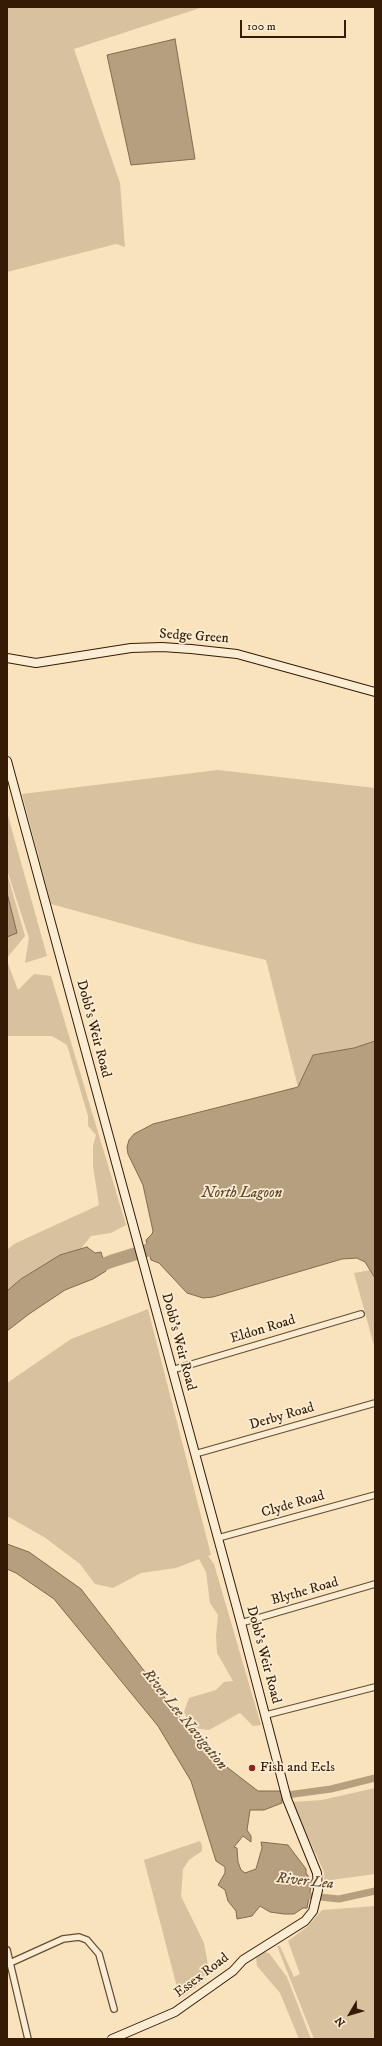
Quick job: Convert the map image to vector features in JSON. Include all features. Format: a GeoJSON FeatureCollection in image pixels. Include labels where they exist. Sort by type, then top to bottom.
{"type":"FeatureCollection","features":[{"type":"Feature","properties":{"kind":"street","name":"Sedge Green"},"geometry":{"type":"LineString","coordinates":[[7,658],[36,663],[130,648],[162,647],[191,649],[237,654],[375,692]]}},
{"type":"Feature","properties":{"kind":"street","name":"Dobb's Weir Road"},"geometry":{"type":"LineString","coordinates":[[7,761],[266,1715],[287,1802],[316,1868],[318,1881],[313,1911],[301,1924]]}},
{"type":"Feature","properties":{"kind":"street","name":"Eldon Road"},"geometry":{"type":"LineString","coordinates":[[172,1370],[361,1314]]}},
{"type":"Feature","properties":{"kind":"street","name":"Derby Road"},"geometry":{"type":"LineString","coordinates":[[195,1454],[375,1403]]}},
{"type":"Feature","properties":{"kind":"street","name":"Clyde Road"},"geometry":{"type":"LineString","coordinates":[[218,1538],[375,1495]]}},
{"type":"Feature","properties":{"kind":"street","name":"Blythe Road"},"geometry":{"type":"LineString","coordinates":[[241,1623],[375,1584]]}},
{"type":"Feature","properties":{"kind":"street"},"geometry":{"type":"LineString","coordinates":[[266,1715],[375,1687]]}},
{"type":"Feature","properties":{"kind":"street","name":"Essex Road"},"geometry":{"type":"LineString","coordinates":[[112,2039],[155,2022],[175,2012],[233,1971],[243,1960],[301,1924]]}},
{"type":"Feature","properties":{"kind":"street"},"geometry":{"type":"LineString","coordinates":[[10,1963],[63,1939],[79,1937],[87,1940],[99,1954],[114,2009]]}},
{"type":"Feature","properties":{"kind":"street"},"geometry":{"type":"LineString","coordinates":[[7,1950],[28,2039]]}},
{"type":"Feature","properties":{"kind":"shaded area"},"geometry":{"type":"Polygon","coordinates":[[[7,7],[203,7],[74,49],[120,183],[125,247],[116,244],[7,272],[7,7]]]}},
{"type":"Feature","properties":{"kind":"shaded area"},"geometry":{"type":"Polygon","coordinates":[[[218,770],[375,788],[375,1041],[354,1048],[313,1055],[298,1087],[266,960],[193,943],[51,904],[22,794],[218,770]]]}},
{"type":"Feature","properties":{"kind":"shaded area"},"geometry":{"type":"Polygon","coordinates":[[[7,812],[47,956],[25,963],[29,938],[7,870],[7,812]]]}},
{"type":"Feature","properties":{"kind":"shaded area"},"geometry":{"type":"Polygon","coordinates":[[[7,873],[25,936],[7,958],[7,873]]]}},
{"type":"Feature","properties":{"kind":"shaded area"},"geometry":{"type":"Polygon","coordinates":[[[7,961],[18,990],[34,974],[51,976],[126,1225],[111,1233],[91,1236],[80,1250],[60,1256],[21,1279],[7,1291],[7,1250],[14,1244],[99,1205],[93,1166],[93,1146],[96,1135],[88,1126],[88,1116],[67,1045],[52,1036],[7,1036],[7,961]]]}},
{"type":"Feature","properties":{"kind":"shaded area"},"geometry":{"type":"Polygon","coordinates":[[[371,1270],[375,1278],[375,1349],[354,1273],[371,1270]]]}},
{"type":"Feature","properties":{"kind":"shaded area"},"geometry":{"type":"Polygon","coordinates":[[[148,1309],[211,1555],[208,1556],[214,1564],[261,1725],[253,1726],[240,1713],[209,1730],[193,1728],[184,1712],[189,1698],[216,1690],[224,1682],[233,1681],[217,1653],[216,1636],[218,1615],[210,1603],[206,1572],[199,1559],[176,1568],[141,1573],[113,1588],[95,1584],[80,1564],[44,1537],[7,1516],[7,1383],[71,1339],[148,1309]]]}},
{"type":"Feature","properties":{"kind":"shaded area"},"geometry":{"type":"Polygon","coordinates":[[[375,1788],[375,1874],[324,1881],[324,1872],[292,1802],[322,1800],[375,1788]]]}},
{"type":"Feature","properties":{"kind":"shaded area"},"geometry":{"type":"Polygon","coordinates":[[[200,1841],[202,1851],[189,1860],[183,1869],[181,1896],[204,1943],[209,1970],[206,1979],[180,1999],[144,1860],[200,1841]]]}},
{"type":"Feature","properties":{"kind":"shaded area"},"geometry":{"type":"Polygon","coordinates":[[[375,1906],[375,2039],[314,2039],[277,1946],[280,1946],[294,1977],[300,1974],[288,1941],[308,1926],[322,1910],[375,1906]]]}},
{"type":"Feature","properties":{"kind":"shaded area"},"geometry":{"type":"Polygon","coordinates":[[[264,1952],[269,1953],[287,1977],[311,2039],[299,2039],[280,1993],[257,1966],[256,1957],[264,1952]]]}},
{"type":"Feature","properties":{"kind":"water"},"geometry":{"type":"Polygon","coordinates":[[[175,39],[195,159],[131,165],[107,55],[175,39]]]}},
{"type":"Feature","properties":{"kind":"water"},"geometry":{"type":"Polygon","coordinates":[[[7,893],[17,933],[7,937],[7,893]]]}},
{"type":"Feature","properties":{"kind":"water","name":"North Lagoon"},"geometry":{"type":"Polygon","coordinates":[[[375,1041],[375,1278],[365,1262],[357,1258],[342,1259],[213,1297],[203,1298],[187,1293],[159,1263],[151,1260],[146,1240],[153,1231],[143,1185],[128,1154],[127,1147],[129,1140],[134,1134],[153,1124],[298,1087],[313,1055],[354,1048],[375,1041]]]}},
{"type":"Feature","properties":{"kind":"water"},"geometry":{"type":"Polygon","coordinates":[[[87,1247],[95,1253],[101,1252],[103,1259],[101,1262],[106,1271],[93,1279],[65,1290],[7,1331],[7,1291],[21,1279],[60,1255],[87,1247]]]}},
{"type":"Feature","properties":{"kind":"water"},"geometry":{"type":"Polygon","coordinates":[[[7,1544],[29,1552],[81,1589],[206,1751],[258,1791],[280,1791],[282,1803],[264,1810],[250,1810],[247,1830],[251,1836],[251,1842],[243,1836],[234,1847],[237,1848],[238,1862],[241,1870],[245,1873],[256,1869],[262,1848],[261,1842],[288,1845],[306,1869],[306,1873],[312,1881],[307,1908],[303,1908],[294,1914],[284,1914],[270,1912],[260,1906],[252,1916],[237,1919],[236,1911],[228,1901],[225,1890],[218,1885],[225,1873],[225,1867],[216,1861],[191,1781],[158,1726],[54,1599],[16,1573],[7,1569],[7,1544]]]}},
{"type":"Feature","properties":{"kind":"waterway"},"geometry":{"type":"LineString","coordinates":[[87,1271],[112,1261],[148,1250]]}},
{"type":"Feature","properties":{"kind":"waterway","name":"River Lee Navigation"},"geometry":{"type":"LineString","coordinates":[[272,1797],[331,1789],[375,1778]]}},
{"type":"Feature","properties":{"kind":"waterway","name":"River Lea"},"geometry":{"type":"LineString","coordinates":[[300,1895],[339,1899],[375,1891]]}},
{"type":"Feature","properties":{"kind":"place","name":"Fish and Eels"},"geometry":{"type":"Point","coordinates":[252,1768]}}]}
